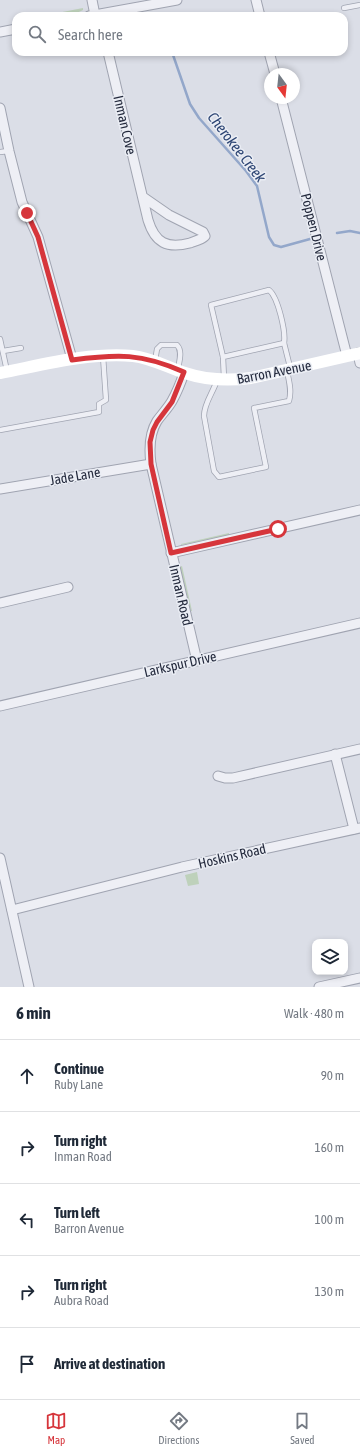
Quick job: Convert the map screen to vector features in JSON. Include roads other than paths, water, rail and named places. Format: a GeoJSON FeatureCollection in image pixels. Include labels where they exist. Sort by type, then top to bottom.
{"type":"FeatureCollection","features":[{"type":"Feature","properties":{"kind":"main road","name":"Barron Avenue"},"geometry":{"type":"LineString","coordinates":[[4,372],[103,356],[132,356],[155,361],[181,371],[221,380],[251,378],[356,356]]}},
{"type":"Feature","properties":{"kind":"street"},"geometry":{"type":"LineString","coordinates":[[92,0],[95,12]]}},
{"type":"Feature","properties":{"kind":"street"},"geometry":{"type":"LineString","coordinates":[[112,12],[177,0]]}},
{"type":"Feature","properties":{"kind":"street"},"geometry":{"type":"LineString","coordinates":[[256,0],[259,12]]}},
{"type":"Feature","properties":{"kind":"street"},"geometry":{"type":"LineString","coordinates":[[0,32],[12,30]]}},
{"type":"Feature","properties":{"kind":"street","name":"Inman Cove"},"geometry":{"type":"LineString","coordinates":[[109,56],[143,197],[150,226],[155,237],[159,241],[169,245],[180,245],[195,242],[205,236],[203,232],[169,215],[143,197]]}},
{"type":"Feature","properties":{"kind":"street"},"geometry":{"type":"LineString","coordinates":[[270,56],[273,68]]}},
{"type":"Feature","properties":{"kind":"street","name":"Poppen Drive"},"geometry":{"type":"LineString","coordinates":[[283,104],[356,356]]}},
{"type":"Feature","properties":{"kind":"street"},"geometry":{"type":"LineString","coordinates":[[0,108],[4,152],[22,202],[38,237],[72,360]]}},
{"type":"Feature","properties":{"kind":"street","name":"Inman Road"},"geometry":{"type":"LineString","coordinates":[[181,371],[172,402],[153,430],[150,442],[151,464],[197,661]]}},
{"type":"Feature","properties":{"kind":"street","name":"Jade Lane"},"geometry":{"type":"LineString","coordinates":[[0,489],[151,464]]}},
{"type":"Feature","properties":{"kind":"street"},"geometry":{"type":"LineString","coordinates":[[171,553],[360,510]]}},
{"type":"Feature","properties":{"kind":"street"},"geometry":{"type":"LineString","coordinates":[[0,603],[68,587]]}},
{"type":"Feature","properties":{"kind":"street","name":"Larkspur Drive"},"geometry":{"type":"LineString","coordinates":[[0,706],[360,623]]}},
{"type":"Feature","properties":{"kind":"street"},"geometry":{"type":"LineString","coordinates":[[218,776],[234,778],[360,749]]}},
{"type":"Feature","properties":{"kind":"street","name":"Hoskins Road"},"geometry":{"type":"LineString","coordinates":[[12,910],[170,870],[357,829],[335,754]]}},
{"type":"Feature","properties":{"kind":"street"},"geometry":{"type":"LineString","coordinates":[[0,858],[29,987]]}},
{"type":"Feature","properties":{"kind":"street"},"geometry":{"type":"LineString","coordinates":[[320,987],[358,981]]}},
{"type":"Feature","properties":{"kind":"lane"},"geometry":{"type":"LineString","coordinates":[[344,8],[360,5]]}},
{"type":"Feature","properties":{"kind":"lane"},"geometry":{"type":"LineString","coordinates":[[269,290],[273,293],[279,311],[289,369],[291,396],[289,401],[254,408],[266,467],[220,477],[214,471],[204,416],[204,408],[221,380],[223,357],[211,305],[269,290]]}},
{"type":"Feature","properties":{"kind":"lane"},"geometry":{"type":"LineString","coordinates":[[0,340],[3,351],[4,372]]}},
{"type":"Feature","properties":{"kind":"lane"},"geometry":{"type":"LineString","coordinates":[[223,357],[284,343]]}},
{"type":"Feature","properties":{"kind":"lane"},"geometry":{"type":"LineString","coordinates":[[155,361],[157,349],[160,345],[177,345],[180,348],[181,371]]}},
{"type":"Feature","properties":{"kind":"lane"},"geometry":{"type":"LineString","coordinates":[[3,351],[21,348]]}},
{"type":"Feature","properties":{"kind":"lane"},"geometry":{"type":"LineString","coordinates":[[0,430],[99,412],[99,404],[106,400],[103,356]]}},
{"type":"Feature","properties":{"kind":"waterway","name":"Cherokee Creek"},"geometry":{"type":"LineString","coordinates":[[173,56],[190,104],[199,118],[246,171],[257,186],[269,237],[274,245],[281,247],[310,239]]}},
{"type":"Feature","properties":{"kind":"waterway","name":"Cherokee Creek"},"geometry":{"type":"LineString","coordinates":[[337,233],[350,231],[360,233]]}}]}
